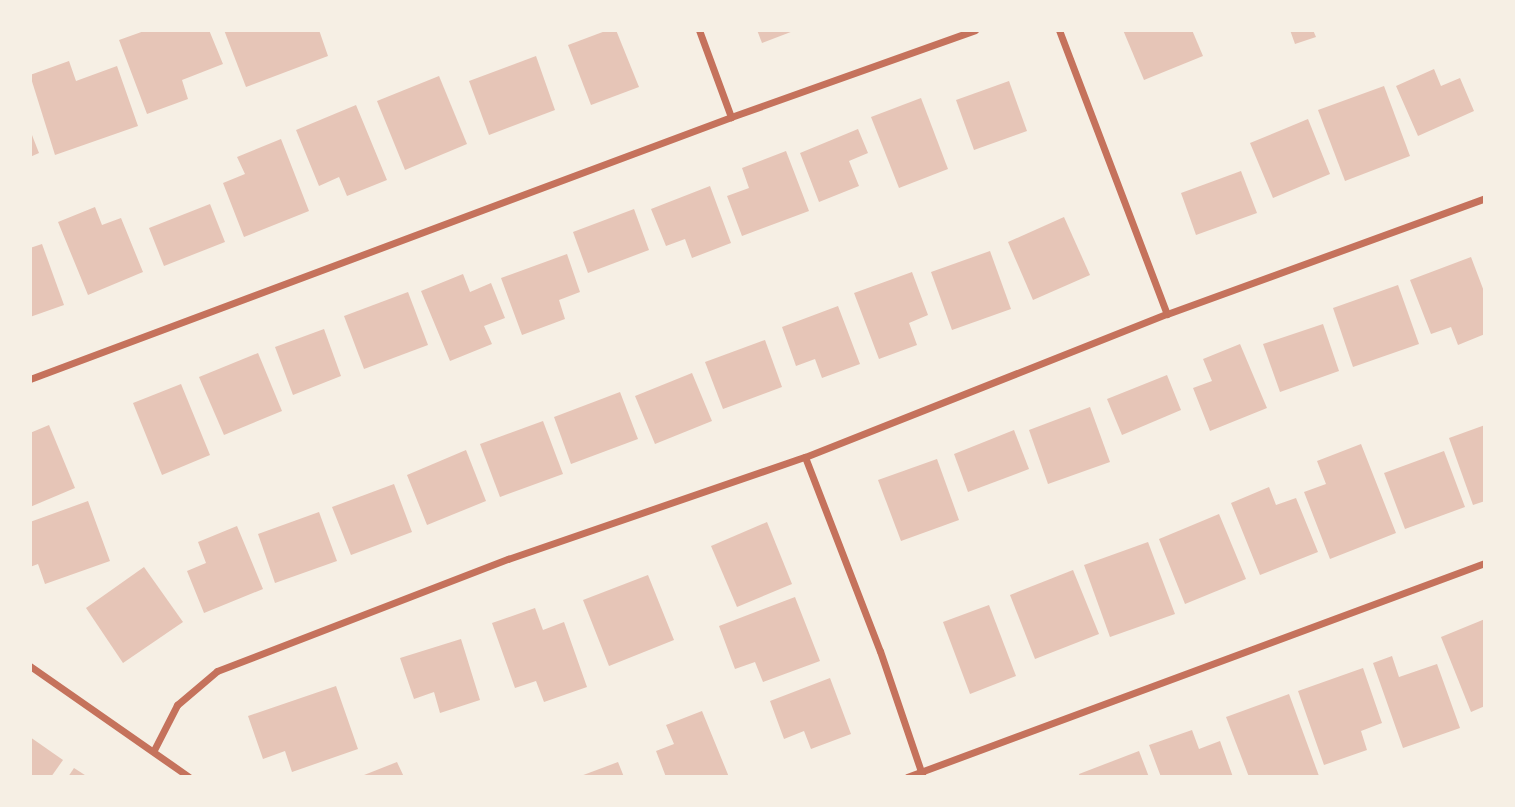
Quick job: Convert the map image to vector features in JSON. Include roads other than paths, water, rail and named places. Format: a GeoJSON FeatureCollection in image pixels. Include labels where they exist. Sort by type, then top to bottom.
{"type":"FeatureCollection","features":[{"type":"Feature","properties":{"kind":"street"},"geometry":{"type":"LineString","coordinates":[[699,30],[731,117]]}},
{"type":"Feature","properties":{"kind":"street"},"geometry":{"type":"LineString","coordinates":[[30,379],[731,117],[975,30]]}},
{"type":"Feature","properties":{"kind":"street"},"geometry":{"type":"LineString","coordinates":[[1059,30],[1167,314]]}},
{"type":"Feature","properties":{"kind":"street"},"geometry":{"type":"LineString","coordinates":[[154,750],[177,705],[217,671],[508,559],[805,457],[1167,314],[1485,198]]}},
{"type":"Feature","properties":{"kind":"street"},"geometry":{"type":"LineString","coordinates":[[805,457],[880,651],[922,774]]}},
{"type":"Feature","properties":{"kind":"street"},"geometry":{"type":"LineString","coordinates":[[907,777],[922,774],[1485,563]]}},
{"type":"Feature","properties":{"kind":"street"},"geometry":{"type":"LineString","coordinates":[[30,666],[47,681],[154,750],[189,777]]}}]}
